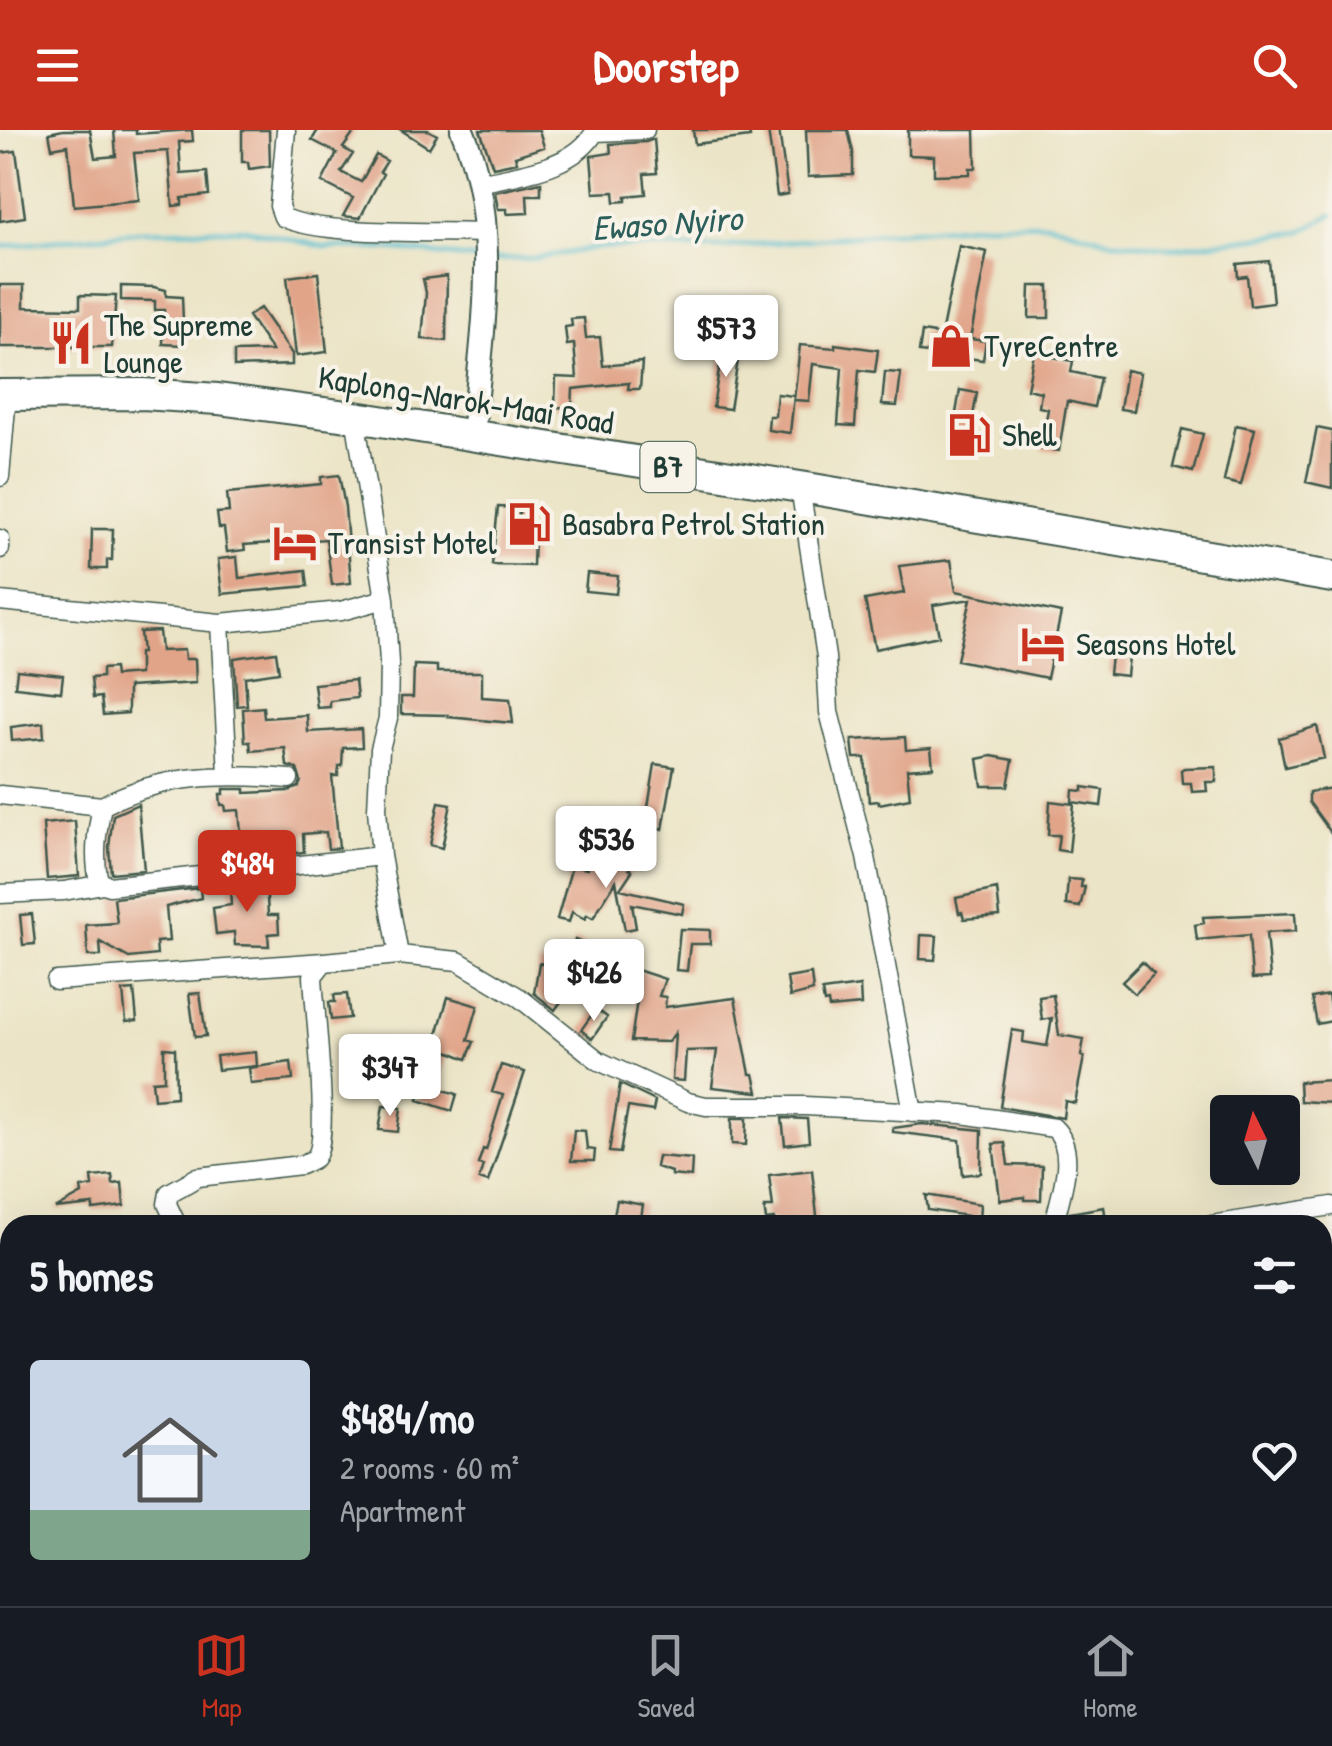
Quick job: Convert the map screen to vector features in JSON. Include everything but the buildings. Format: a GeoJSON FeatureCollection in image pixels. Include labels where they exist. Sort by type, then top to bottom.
{"type":"FeatureCollection","features":[{"type":"Feature","properties":{"kind":"highway","name":"Kaplong-Narok-Maai Road"},"geometry":{"type":"LineString","coordinates":[[3,395],[144,394],[218,399],[355,417],[1332,577]]}},
{"type":"Feature","properties":{"kind":"street"},"geometry":{"type":"LineString","coordinates":[[286,130],[279,206],[283,217],[295,223],[365,230],[483,233]]}},
{"type":"Feature","properties":{"kind":"street"},"geometry":{"type":"LineString","coordinates":[[462,130],[479,170],[483,233],[485,304],[474,437]]}},
{"type":"Feature","properties":{"kind":"street"},"geometry":{"type":"LineString","coordinates":[[479,183],[543,168],[576,152],[596,131],[645,130]]}},
{"type":"Feature","properties":{"kind":"street"},"geometry":{"type":"LineString","coordinates":[[0,477],[3,395]]}},
{"type":"Feature","properties":{"kind":"street"},"geometry":{"type":"LineString","coordinates":[[355,417],[385,599],[388,718],[380,750],[378,783],[381,856],[399,954]]}},
{"type":"Feature","properties":{"kind":"street"},"geometry":{"type":"LineString","coordinates":[[800,487],[826,657],[829,712],[866,856],[913,1112]]}},
{"type":"Feature","properties":{"kind":"street"},"geometry":{"type":"LineString","coordinates":[[0,539],[0,549]]}},
{"type":"Feature","properties":{"kind":"street"},"geometry":{"type":"LineString","coordinates":[[0,601],[99,614],[220,623],[341,611],[385,599]]}},
{"type":"Feature","properties":{"kind":"street"},"geometry":{"type":"LineString","coordinates":[[220,623],[228,774]]}},
{"type":"Feature","properties":{"kind":"street"},"geometry":{"type":"LineString","coordinates":[[0,795],[102,806],[150,785],[228,774],[289,780]]}},
{"type":"Feature","properties":{"kind":"street"},"geometry":{"type":"LineString","coordinates":[[102,806],[96,852],[97,873],[104,884]]}},
{"type":"Feature","properties":{"kind":"street"},"geometry":{"type":"LineString","coordinates":[[0,894],[64,891],[381,856]]}},
{"type":"Feature","properties":{"kind":"street"},"geometry":{"type":"LineString","coordinates":[[56,981],[399,954],[458,961],[520,998],[599,1061],[688,1102],[706,1106],[806,1106],[979,1116],[1054,1128],[1061,1134],[1066,1166],[1056,1215]]}},
{"type":"Feature","properties":{"kind":"street"},"geometry":{"type":"LineString","coordinates":[[172,1215],[167,1204],[169,1193],[198,1178],[301,1165],[314,1159],[320,1148],[322,1103],[313,976],[324,962]]}},
{"type":"Feature","properties":{"kind":"street"},"geometry":{"type":"LineString","coordinates":[[1275,1215],[1332,1206]]}},
{"type":"Feature","properties":{"kind":"waterway","name":"Ewaso Nyiro"},"geometry":{"type":"LineString","coordinates":[[493,260],[536,258],[604,247],[714,248],[984,224],[1048,223],[1107,240],[1169,248],[1302,232],[1332,214]]}},
{"type":"Feature","properties":{"kind":"waterway","name":"Ewaso Nyiro"},"geometry":{"type":"LineString","coordinates":[[0,247],[142,231],[246,229],[325,247],[389,249],[478,259]]}},
{"type":"Feature","properties":{"kind":"place","name":"The Supreme Lounge"},"geometry":{"type":"Point","coordinates":[71,343]}},
{"type":"Feature","properties":{"kind":"place","name":"TyreCentre"},"geometry":{"type":"Point","coordinates":[951,346]}},
{"type":"Feature","properties":{"kind":"place","name":"Shell"},"geometry":{"type":"Point","coordinates":[969,435]}},
{"type":"Feature","properties":{"kind":"place","name":"Basabra Petrol Station"},"geometry":{"type":"Point","coordinates":[529,524]}},
{"type":"Feature","properties":{"kind":"place","name":"Transist Motel"},"geometry":{"type":"Point","coordinates":[295,543]}},
{"type":"Feature","properties":{"kind":"place","name":"Seasons Hotel"},"geometry":{"type":"Point","coordinates":[1043,644]}}]}
